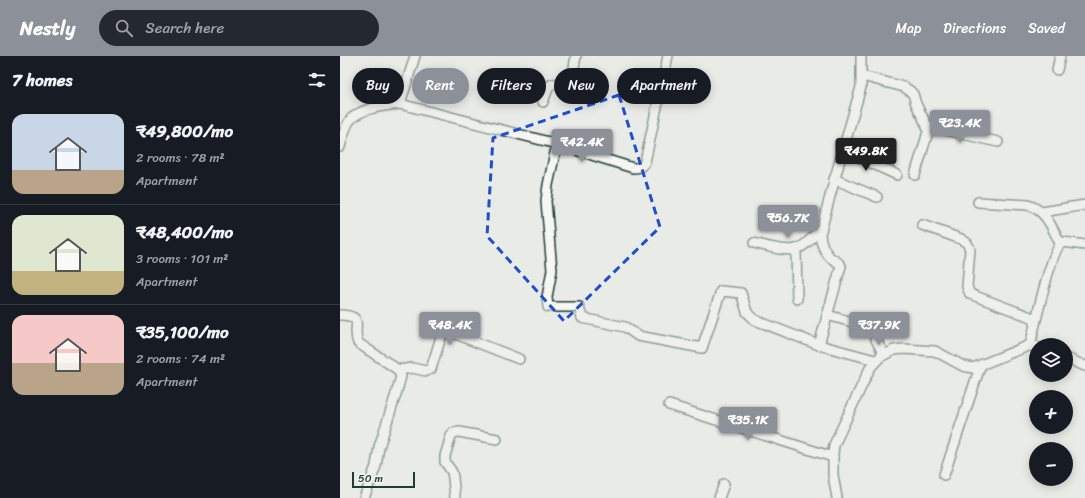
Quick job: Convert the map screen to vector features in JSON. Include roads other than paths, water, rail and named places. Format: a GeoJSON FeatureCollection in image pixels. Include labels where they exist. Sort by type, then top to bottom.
{"type":"FeatureCollection","features":[{"type":"Feature","properties":{"kind":"street"},"geometry":{"type":"LineString","coordinates":[[404,91],[415,56]]}},
{"type":"Feature","properties":{"kind":"street"},"geometry":{"type":"LineString","coordinates":[[546,95],[552,84],[569,83],[573,73],[576,56]]}},
{"type":"Feature","properties":{"kind":"street"},"geometry":{"type":"LineString","coordinates":[[340,147],[343,135],[352,118],[371,108],[400,104],[557,144],[633,168],[643,166],[647,155],[668,56]]}},
{"type":"Feature","properties":{"kind":"street"},"geometry":{"type":"LineString","coordinates":[[819,345],[841,266],[827,254],[820,238],[820,229],[861,87],[861,56]]}},
{"type":"Feature","properties":{"kind":"street"},"geometry":{"type":"LineString","coordinates":[[1057,70],[1060,56]]}},
{"type":"Feature","properties":{"kind":"street"},"geometry":{"type":"LineString","coordinates":[[862,76],[904,87],[913,94],[917,108],[927,126],[928,132],[927,139],[914,175]]}},
{"type":"Feature","properties":{"kind":"street"},"geometry":{"type":"LineString","coordinates":[[927,126],[998,142]]}},
{"type":"Feature","properties":{"kind":"street"},"geometry":{"type":"LineString","coordinates":[[557,144],[546,201],[552,270],[547,297],[548,307],[579,307],[582,318],[625,326],[638,336],[702,348],[721,291],[741,294],[747,312],[756,320],[819,345],[876,360]]}},
{"type":"Feature","properties":{"kind":"street"},"geometry":{"type":"LineString","coordinates":[[843,150],[897,175]]}},
{"type":"Feature","properties":{"kind":"street"},"geometry":{"type":"LineString","coordinates":[[834,179],[877,197]]}},
{"type":"Feature","properties":{"kind":"street"},"geometry":{"type":"LineString","coordinates":[[978,202],[1028,205],[1036,207],[1042,212],[1060,243]]}},
{"type":"Feature","properties":{"kind":"street"},"geometry":{"type":"LineString","coordinates":[[1042,212],[1085,205]]}},
{"type":"Feature","properties":{"kind":"street"},"geometry":{"type":"LineString","coordinates":[[922,225],[961,239],[967,243],[970,249],[967,288],[970,294],[1036,320]]}},
{"type":"Feature","properties":{"kind":"street"},"geometry":{"type":"LineString","coordinates":[[754,243],[786,250],[796,249],[807,242],[820,229]]}},
{"type":"Feature","properties":{"kind":"street"},"geometry":{"type":"LineString","coordinates":[[1060,243],[1067,242],[1085,244]]}},
{"type":"Feature","properties":{"kind":"street"},"geometry":{"type":"LineString","coordinates":[[1034,338],[1036,320],[1048,273],[1060,243]]}},
{"type":"Feature","properties":{"kind":"street"},"geometry":{"type":"LineString","coordinates":[[796,249],[797,299]]}},
{"type":"Feature","properties":{"kind":"street"},"geometry":{"type":"LineString","coordinates":[[340,315],[352,315],[354,317],[356,322],[358,343],[398,370],[400,376],[400,383],[379,447],[376,466],[364,498]]}},
{"type":"Feature","properties":{"kind":"street"},"geometry":{"type":"LineString","coordinates":[[828,315],[869,328],[884,355]]}},
{"type":"Feature","properties":{"kind":"street"},"geometry":{"type":"LineString","coordinates":[[398,370],[412,368],[426,371],[431,368],[443,333],[446,332],[453,333],[519,359]]}},
{"type":"Feature","properties":{"kind":"street"},"geometry":{"type":"LineString","coordinates":[[837,498],[833,475],[834,445],[870,368],[876,360],[894,350],[904,349],[935,351],[973,368],[980,367],[1029,348]]}},
{"type":"Feature","properties":{"kind":"street"},"geometry":{"type":"LineString","coordinates":[[1073,361],[1085,366]]}},
{"type":"Feature","properties":{"kind":"street"},"geometry":{"type":"LineString","coordinates":[[944,475],[980,367]]}},
{"type":"Feature","properties":{"kind":"street"},"geometry":{"type":"LineString","coordinates":[[669,405],[833,457]]}},
{"type":"Feature","properties":{"kind":"street"},"geometry":{"type":"LineString","coordinates":[[454,498],[452,472],[445,462],[444,456],[453,433],[460,432],[497,439]]}},
{"type":"Feature","properties":{"kind":"street"},"geometry":{"type":"LineString","coordinates":[[720,498],[724,484]]}}]}
